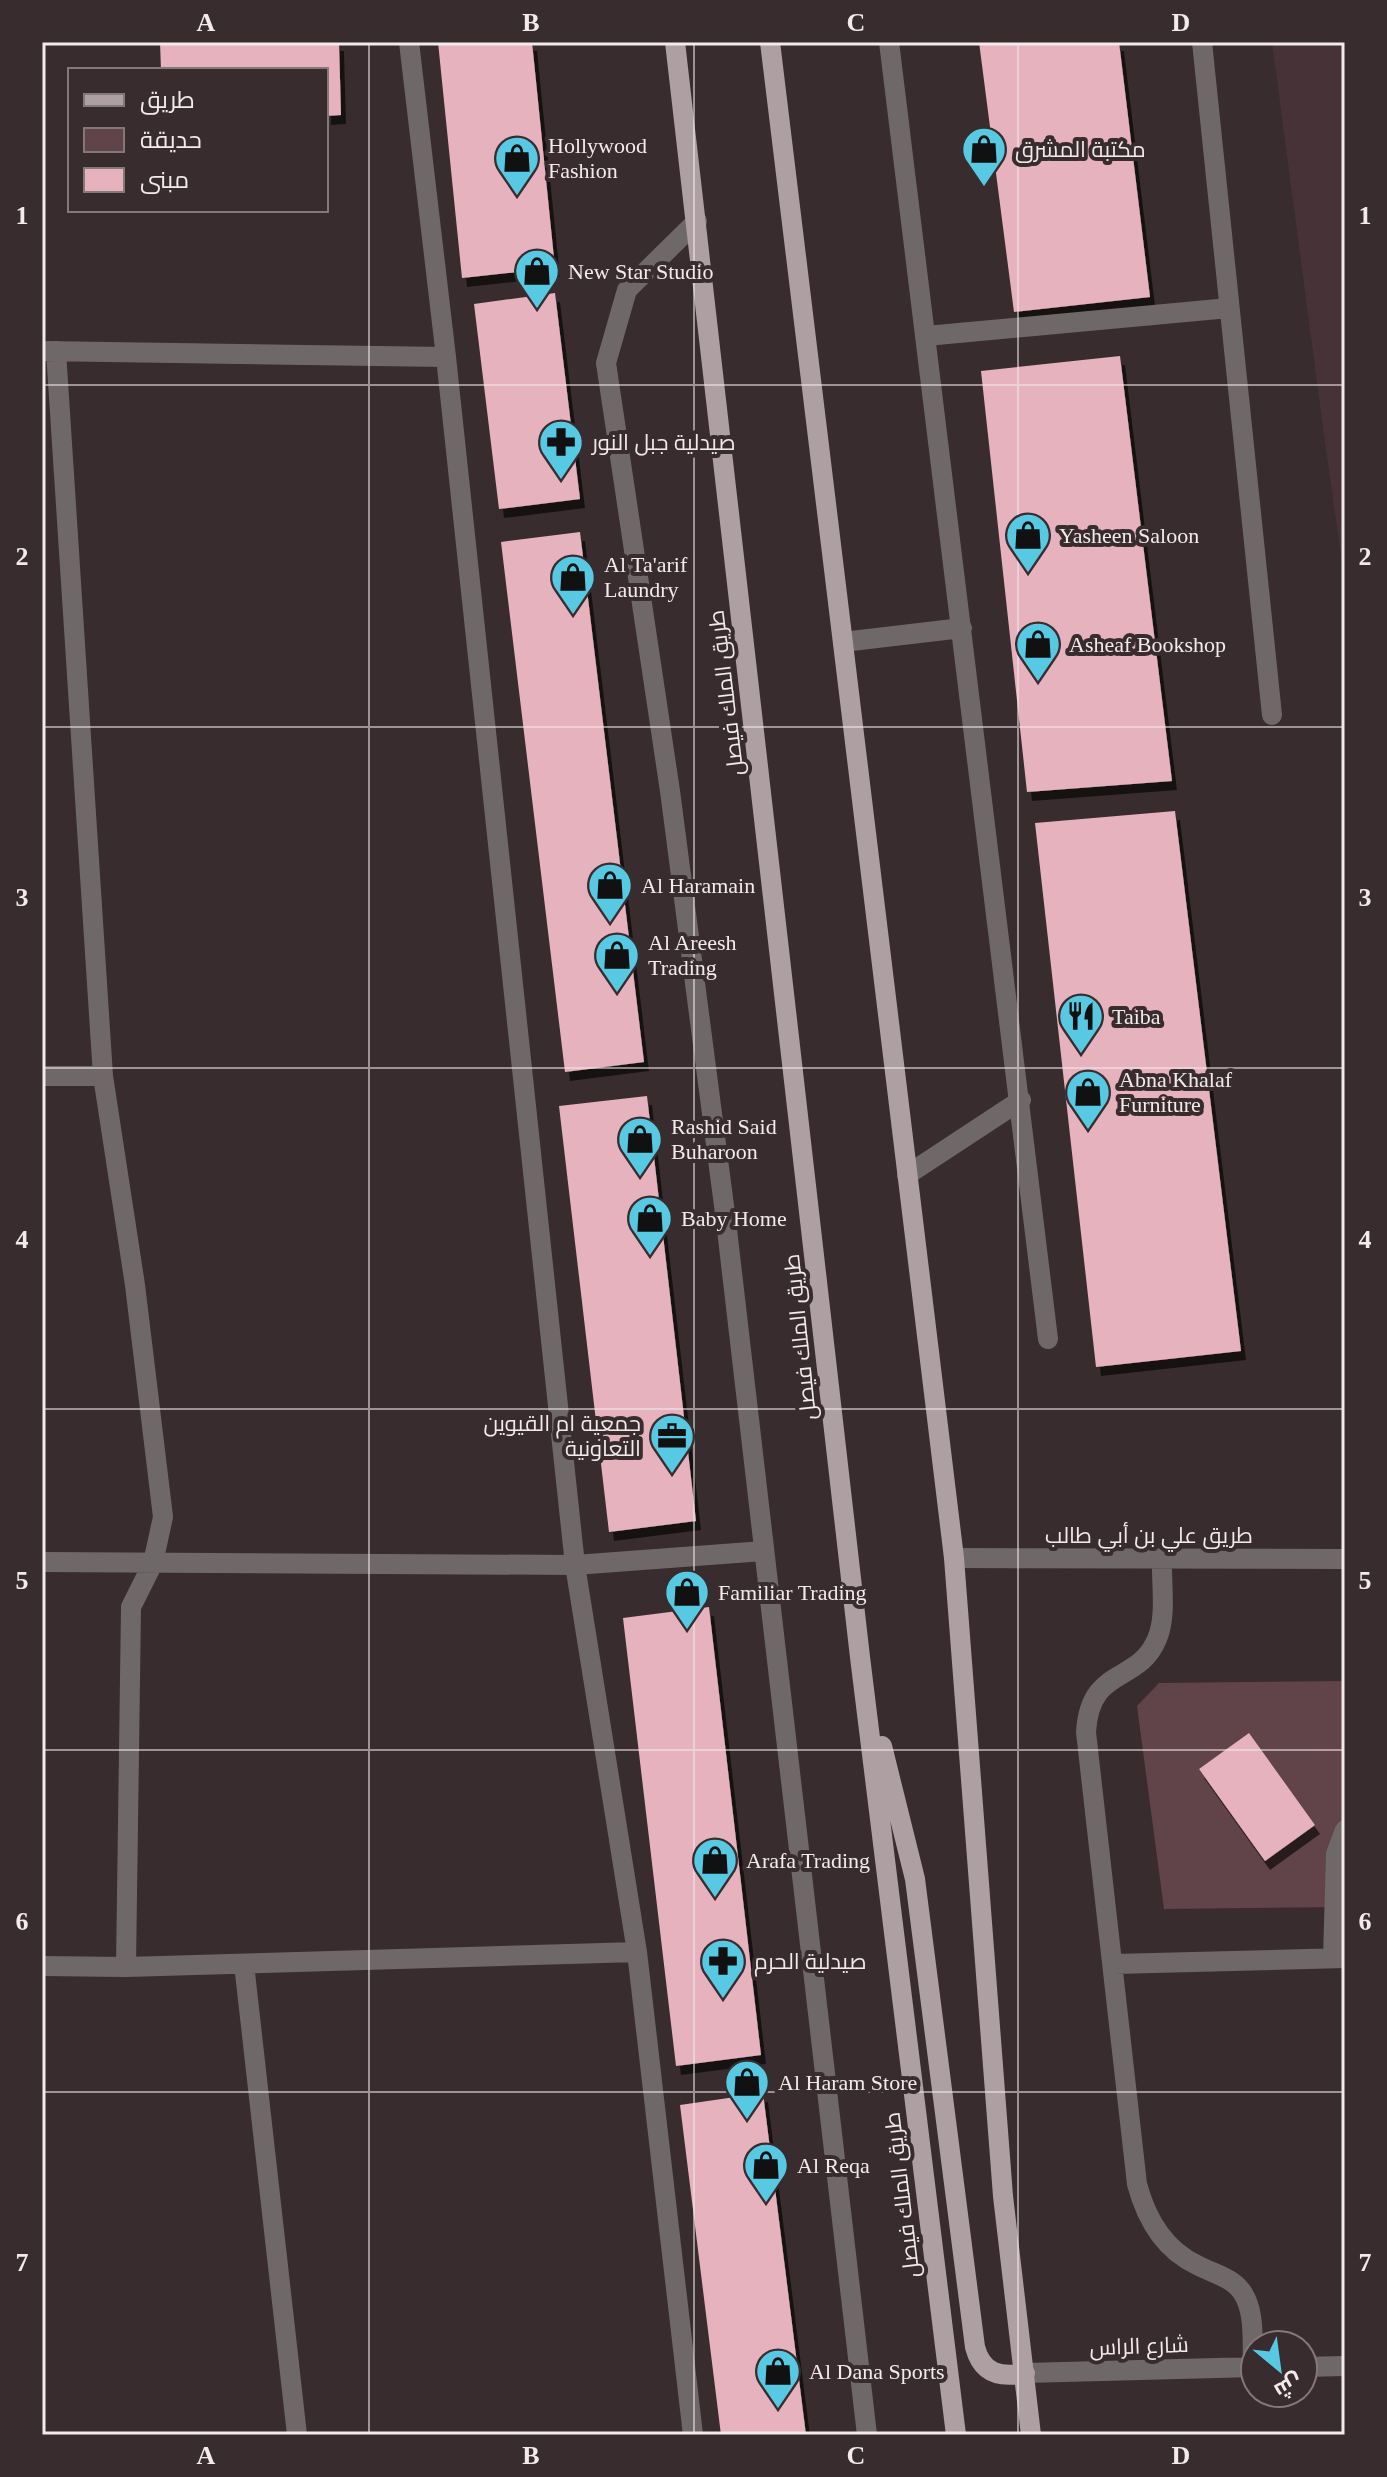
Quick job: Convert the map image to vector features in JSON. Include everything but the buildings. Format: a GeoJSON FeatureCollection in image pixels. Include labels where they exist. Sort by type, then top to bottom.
{"type":"FeatureCollection","features":[{"type":"Feature","properties":{"kind":"main road","name":"طريق الملك فيصل"},"geometry":{"type":"LineString","coordinates":[[675,42],[860,1657],[956,2435]]}},
{"type":"Feature","properties":{"kind":"main road"},"geometry":{"type":"LineString","coordinates":[[770,42],[954,1558],[1003,2196],[1031,2435]]}},
{"type":"Feature","properties":{"kind":"main road"},"geometry":{"type":"LineString","coordinates":[[860,1657],[915,1879],[975,2347],[978,2357],[990,2372],[1002,2376],[1025,2373]]}},
{"type":"Feature","properties":{"kind":"street"},"geometry":{"type":"LineString","coordinates":[[409,42],[446,357],[575,1565],[637,1952],[693,2435]]}},
{"type":"Feature","properties":{"kind":"street"},"geometry":{"type":"LineString","coordinates":[[889,42],[1048,1339]]}},
{"type":"Feature","properties":{"kind":"street"},"geometry":{"type":"LineString","coordinates":[[1202,42],[1272,715]]}},
{"type":"Feature","properties":{"kind":"street"},"geometry":{"type":"LineString","coordinates":[[697,221],[627,290],[606,363],[670,791],[726,1221],[867,2435]]}},
{"type":"Feature","properties":{"kind":"street"},"geometry":{"type":"LineString","coordinates":[[926,336],[1229,308]]}},
{"type":"Feature","properties":{"kind":"street"},"geometry":{"type":"LineString","coordinates":[[126,1967],[131,1607],[153,1563],[163,1517],[135,1285],[103,1076],[49,351],[446,357]]}},
{"type":"Feature","properties":{"kind":"street"},"geometry":{"type":"LineString","coordinates":[[843,642],[962,628]]}},
{"type":"Feature","properties":{"kind":"street"},"geometry":{"type":"LineString","coordinates":[[42,1076],[103,1076]]}},
{"type":"Feature","properties":{"kind":"street"},"geometry":{"type":"LineString","coordinates":[[907,1175],[1021,1100]]}},
{"type":"Feature","properties":{"kind":"street"},"geometry":{"type":"LineString","coordinates":[[42,1562],[575,1565],[764,1551]]}},
{"type":"Feature","properties":{"kind":"street","name":"طريق علي بن أبي طالب"},"geometry":{"type":"LineString","coordinates":[[954,1558],[1345,1559]]}},
{"type":"Feature","properties":{"kind":"street"},"geometry":{"type":"LineString","coordinates":[[1162,1559],[1158,1638],[1138,1663],[1108,1680],[1095,1695],[1087,1713],[1086,1732],[1137,2184],[1153,2226],[1181,2255],[1229,2278],[1240,2288],[1250,2313],[1251,2329]]}},
{"type":"Feature","properties":{"kind":"street"},"geometry":{"type":"LineString","coordinates":[[1114,1964],[1339,1958],[1336,1854],[1345,1830]]}},
{"type":"Feature","properties":{"kind":"street"},"geometry":{"type":"LineString","coordinates":[[42,1966],[126,1967],[637,1952]]}},
{"type":"Feature","properties":{"kind":"street"},"geometry":{"type":"LineString","coordinates":[[244,1964],[297,2435]]}},
{"type":"Feature","properties":{"kind":"street"},"geometry":{"type":"LineString","coordinates":[[1319,2367],[1345,2366]]}},
{"type":"Feature","properties":{"kind":"street","name":"شارع الراس"},"geometry":{"type":"LineString","coordinates":[[1025,2373],[1239,2367]]}},
{"type":"Feature","properties":{"kind":"shaded area"},"geometry":{"type":"Polygon","coordinates":[[[1272,42],[1345,42],[1345,583],[1324,435],[1272,42]]]}},
{"type":"Feature","properties":{"kind":"green space"},"geometry":{"type":"Polygon","coordinates":[[[1345,1681],[1345,1907],[1164,1909],[1137,1706],[1159,1683],[1345,1681]],[[1249,1734],[1199,1769],[1265,1861],[1315,1825],[1249,1734]]]}},
{"type":"Feature","properties":{"kind":"place","name":"مكتبة المشرق"},"geometry":{"type":"Point","coordinates":[984,188]}},
{"type":"Feature","properties":{"kind":"place","name":"Hollywood Fashion"},"geometry":{"type":"Point","coordinates":[517,197]}},
{"type":"Feature","properties":{"kind":"place","name":"New Star Studio"},"geometry":{"type":"Point","coordinates":[537,310]}},
{"type":"Feature","properties":{"kind":"place","name":"صيدلية جبل النور"},"geometry":{"type":"Point","coordinates":[561,481]}},
{"type":"Feature","properties":{"kind":"place","name":"Yasheen Saloon"},"geometry":{"type":"Point","coordinates":[1028,574]}},
{"type":"Feature","properties":{"kind":"place","name":"Al Ta'arif Laundry"},"geometry":{"type":"Point","coordinates":[573,616]}},
{"type":"Feature","properties":{"kind":"place","name":"Asheaf Bookshop"},"geometry":{"type":"Point","coordinates":[1038,683]}},
{"type":"Feature","properties":{"kind":"place","name":"Al Haramain"},"geometry":{"type":"Point","coordinates":[610,924]}},
{"type":"Feature","properties":{"kind":"place","name":"Al Areesh Trading"},"geometry":{"type":"Point","coordinates":[617,994]}},
{"type":"Feature","properties":{"kind":"place","name":"Taiba"},"geometry":{"type":"Point","coordinates":[1081,1055]}},
{"type":"Feature","properties":{"kind":"place","name":"Abna Khalaf Furniture"},"geometry":{"type":"Point","coordinates":[1088,1131]}},
{"type":"Feature","properties":{"kind":"place","name":"Rashid Said Buharoon"},"geometry":{"type":"Point","coordinates":[640,1178]}},
{"type":"Feature","properties":{"kind":"place","name":"Baby Home"},"geometry":{"type":"Point","coordinates":[650,1257]}},
{"type":"Feature","properties":{"kind":"place","name":"جمعية ام القيوين التعاونية"},"geometry":{"type":"Point","coordinates":[672,1475]}},
{"type":"Feature","properties":{"kind":"place","name":"Familiar Trading"},"geometry":{"type":"Point","coordinates":[687,1631]}},
{"type":"Feature","properties":{"kind":"place","name":"Arafa Trading"},"geometry":{"type":"Point","coordinates":[715,1899]}},
{"type":"Feature","properties":{"kind":"place","name":"صيدلية الحرم"},"geometry":{"type":"Point","coordinates":[723,2000]}},
{"type":"Feature","properties":{"kind":"place","name":"Al Haram Store"},"geometry":{"type":"Point","coordinates":[747,2121]}},
{"type":"Feature","properties":{"kind":"place","name":"Al Reqa"},"geometry":{"type":"Point","coordinates":[766,2204]}},
{"type":"Feature","properties":{"kind":"place","name":"Al Dana Sports"},"geometry":{"type":"Point","coordinates":[778,2410]}}]}
